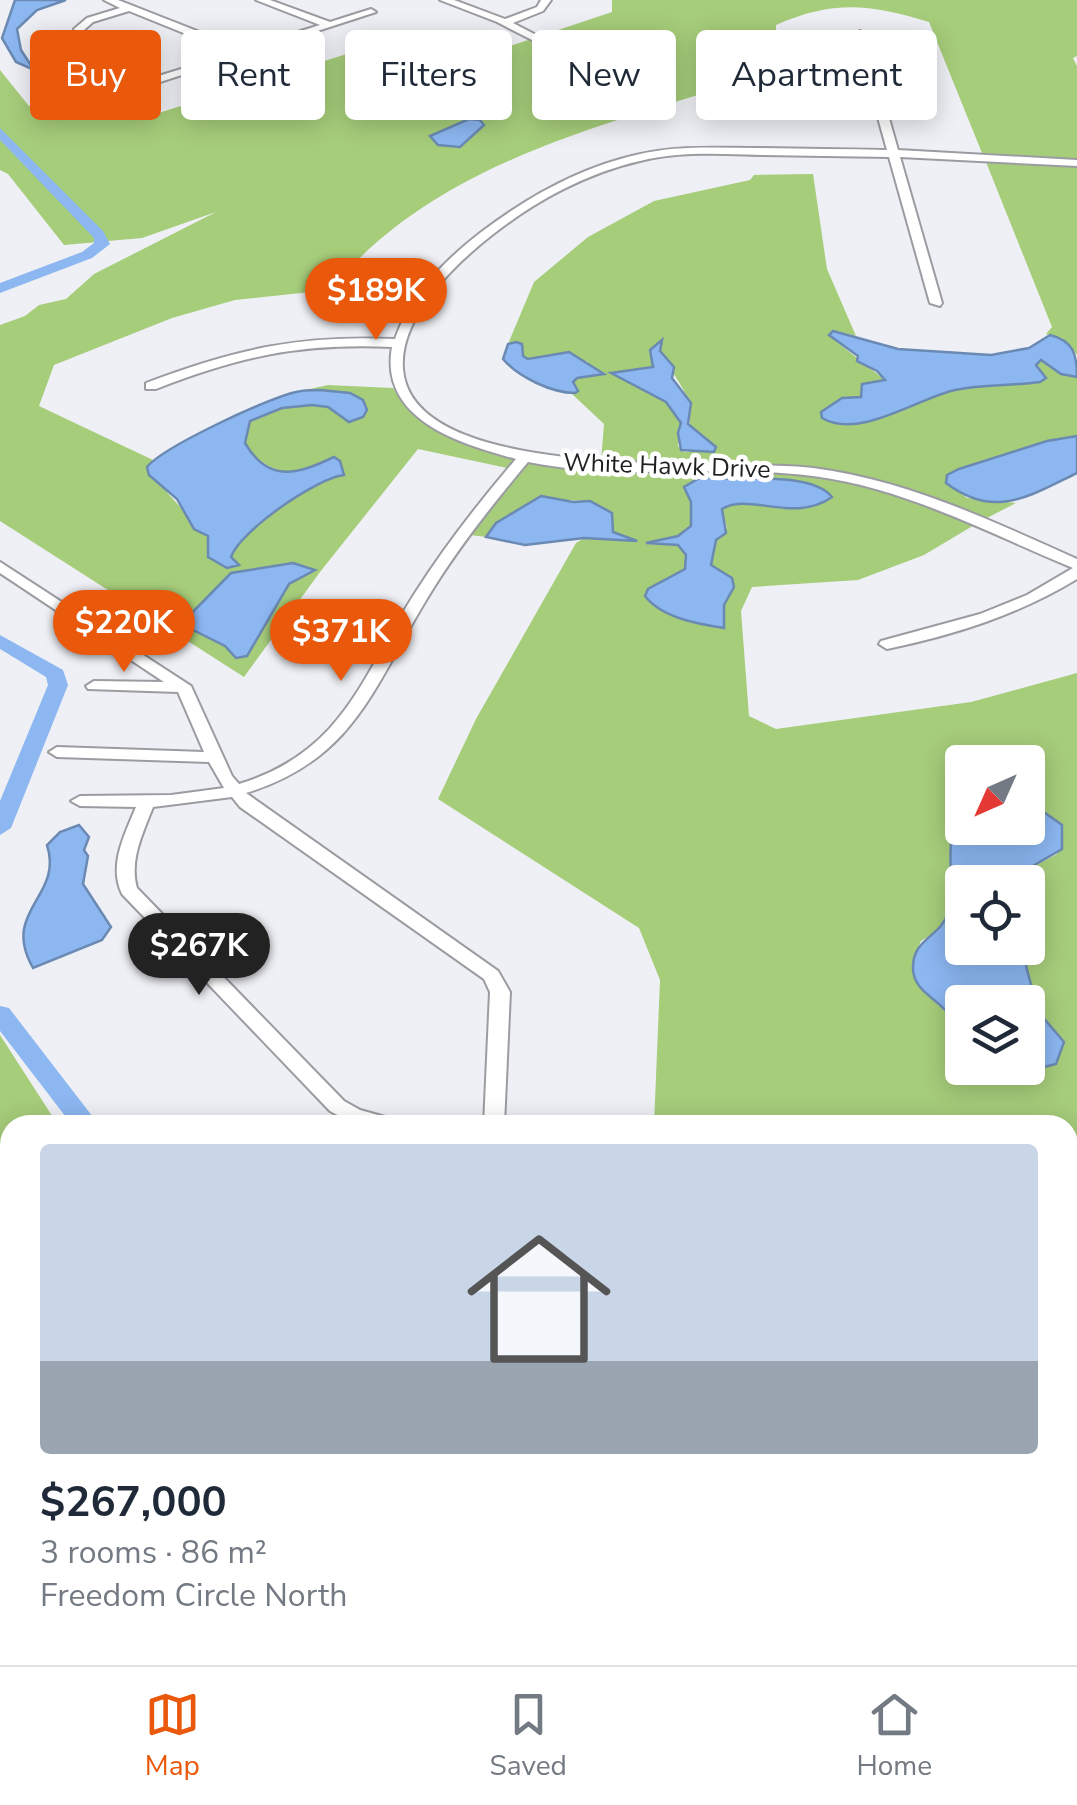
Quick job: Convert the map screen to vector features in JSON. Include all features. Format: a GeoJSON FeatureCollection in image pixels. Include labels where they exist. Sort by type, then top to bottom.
{"type":"FeatureCollection","features":[{"type":"Feature","properties":{"kind":"street"},"geometry":{"type":"LineString","coordinates":[[109,0],[185,30]]}},
{"type":"Feature","properties":{"kind":"street"},"geometry":{"type":"LineString","coordinates":[[260,0],[328,25]]}},
{"type":"Feature","properties":{"kind":"street"},"geometry":{"type":"LineString","coordinates":[[445,0],[532,36]]}},
{"type":"Feature","properties":{"kind":"street"},"geometry":{"type":"LineString","coordinates":[[506,22],[540,9],[546,0]]}},
{"type":"Feature","properties":{"kind":"street"},"geometry":{"type":"LineString","coordinates":[[79,30],[90,20],[130,8]]}},
{"type":"Feature","properties":{"kind":"street"},"geometry":{"type":"LineString","coordinates":[[313,30],[372,12]]}},
{"type":"Feature","properties":{"kind":"street"},"geometry":{"type":"LineString","coordinates":[[885,120],[936,303]]}},
{"type":"Feature","properties":{"kind":"street"},"geometry":{"type":"LineString","coordinates":[[151,386],[220,359],[278,345],[330,340],[398,343],[432,286],[484,236],[556,190],[612,166],[680,152],[894,153],[1077,163]]}},
{"type":"Feature","properties":{"kind":"street","name":"White Hawk Drive"},"geometry":{"type":"LineString","coordinates":[[398,343],[396,379],[417,410],[471,441],[525,456],[596,465],[778,468],[857,479],[942,504],[1077,568]]}},
{"type":"Feature","properties":{"kind":"street"},"geometry":{"type":"LineString","coordinates":[[80,801],[146,802],[233,790],[271,778],[308,758],[339,730],[440,566],[525,456]]}},
{"type":"Feature","properties":{"kind":"street"},"geometry":{"type":"LineString","coordinates":[[0,566],[180,684],[189,694],[233,790],[491,975],[500,992],[494,1115]]}},
{"type":"Feature","properties":{"kind":"street"},"geometry":{"type":"LineString","coordinates":[[886,644],[954,629],[1003,612],[1077,568]]}},
{"type":"Feature","properties":{"kind":"street"},"geometry":{"type":"LineString","coordinates":[[94,686],[160,688],[180,684]]}},
{"type":"Feature","properties":{"kind":"street"},"geometry":{"type":"LineString","coordinates":[[57,752],[216,758]]}},
{"type":"Feature","properties":{"kind":"street"},"geometry":{"type":"LineString","coordinates":[[146,802],[124,875],[132,894],[337,1106],[354,1115]]}},
{"type":"Feature","properties":{"kind":"green space"},"geometry":{"type":"Polygon","coordinates":[[[612,0],[1077,0],[1077,56],[1073,58],[1077,66],[1077,161],[982,153],[937,42],[937,30],[932,30],[929,22],[888,11],[834,8],[797,17],[776,25],[776,30],[696,30],[696,96],[676,102],[676,30],[558,30],[612,12],[612,0]]]}},
{"type":"Feature","properties":{"kind":"green space"},"geometry":{"type":"Polygon","coordinates":[[[532,39],[532,120],[620,120],[478,175],[425,206],[375,244],[330,290],[235,300],[172,318],[54,365],[39,406],[153,460],[147,467],[208,536],[208,557],[227,568],[240,539],[287,500],[331,476],[328,459],[306,471],[283,471],[262,462],[245,443],[250,421],[282,408],[328,407],[349,422],[320,390],[296,392],[328,385],[393,388],[404,403],[432,424],[514,459],[507,468],[418,449],[320,572],[244,677],[0,521],[0,325],[25,316],[39,305],[66,299],[94,274],[216,212],[142,238],[64,245],[8,174],[0,170],[0,70],[30,106],[30,120],[161,120],[161,112],[181,106],[181,120],[325,120],[325,61],[345,55],[345,120],[512,120],[512,45],[532,39]],[[293,563],[231,573],[182,624],[225,646],[236,658],[247,656],[288,584],[314,570],[293,563]]]}},
{"type":"Feature","properties":{"kind":"green space"},"geometry":{"type":"Polygon","coordinates":[[[984,157],[1077,165],[1077,355],[1063,339],[1046,334],[1052,327],[984,157]]]}},
{"type":"Feature","properties":{"kind":"green space"},"geometry":{"type":"Polygon","coordinates":[[[813,174],[827,269],[856,336],[836,331],[837,342],[885,380],[862,384],[861,397],[842,400],[821,416],[834,423],[850,424],[887,416],[956,389],[1035,383],[1044,375],[1036,362],[1046,360],[1061,374],[1077,377],[1077,436],[1047,441],[954,471],[951,486],[967,498],[1016,503],[985,519],[889,486],[796,469],[601,462],[604,424],[572,394],[578,389],[573,382],[580,376],[604,373],[592,370],[587,361],[528,359],[523,356],[522,344],[508,344],[534,282],[588,237],[654,201],[750,180],[754,175],[813,174]],[[659,347],[651,358],[653,367],[611,373],[666,402],[681,423],[678,446],[684,452],[714,452],[716,447],[690,428],[690,406],[659,347]]]}},
{"type":"Feature","properties":{"kind":"green space"},"geometry":{"type":"Polygon","coordinates":[[[528,463],[816,476],[897,493],[976,524],[924,555],[858,580],[752,587],[741,611],[749,716],[776,729],[971,702],[1077,673],[1077,1115],[654,1115],[660,980],[639,928],[438,799],[476,719],[576,543],[584,538],[634,541],[613,532],[591,501],[558,500],[496,523],[486,537],[470,535],[528,463]],[[768,479],[692,481],[691,526],[678,536],[646,544],[678,545],[686,555],[685,569],[645,596],[670,615],[724,627],[724,605],[734,587],[732,578],[711,566],[716,539],[727,528],[722,509],[741,503],[797,508],[813,505],[829,495],[768,479]]]}},
{"type":"Feature","properties":{"kind":"green space"},"geometry":{"type":"Polygon","coordinates":[[[0,1035],[52,1115],[0,1115],[0,1035]]]}},
{"type":"Feature","properties":{"kind":"water"},"geometry":{"type":"Polygon","coordinates":[[[15,0],[66,0],[37,10],[17,29],[30,68],[16,62],[2,38],[15,0]]]}},
{"type":"Feature","properties":{"kind":"water"},"geometry":{"type":"Polygon","coordinates":[[[467,120],[480,120],[484,125],[460,147],[438,145],[430,136],[467,120]]]}},
{"type":"Feature","properties":{"kind":"water"},"geometry":{"type":"Polygon","coordinates":[[[833,331],[898,349],[991,355],[1029,348],[1050,335],[1073,350],[1077,377],[1061,374],[1041,360],[1036,365],[1046,378],[1040,382],[955,390],[871,421],[837,423],[822,418],[821,412],[842,398],[861,397],[862,384],[885,380],[829,335],[833,331]]]}},
{"type":"Feature","properties":{"kind":"water"},"geometry":{"type":"Polygon","coordinates":[[[662,340],[660,351],[674,367],[672,378],[691,403],[688,424],[716,447],[714,452],[681,450],[681,423],[666,402],[611,373],[653,367],[650,350],[662,340]]]}},
{"type":"Feature","properties":{"kind":"water"},"geometry":{"type":"Polygon","coordinates":[[[508,344],[522,344],[523,356],[528,359],[569,352],[604,374],[577,378],[573,382],[578,391],[575,393],[546,387],[526,378],[503,359],[508,344]]]}},
{"type":"Feature","properties":{"kind":"water"},"geometry":{"type":"Polygon","coordinates":[[[320,390],[350,393],[363,400],[367,410],[363,417],[349,422],[328,407],[282,408],[250,421],[245,443],[254,456],[274,470],[296,471],[334,457],[340,461],[344,475],[298,496],[263,521],[231,557],[239,565],[227,568],[208,557],[208,536],[194,529],[177,499],[149,475],[147,467],[173,448],[241,413],[282,396],[320,390]]]}},
{"type":"Feature","properties":{"kind":"water"},"geometry":{"type":"Polygon","coordinates":[[[1077,436],[1077,473],[1027,496],[1012,501],[980,500],[946,483],[947,475],[959,469],[1047,441],[1077,436]]]}},
{"type":"Feature","properties":{"kind":"water"},"geometry":{"type":"Polygon","coordinates":[[[701,477],[790,480],[807,483],[832,497],[802,508],[745,504],[722,509],[726,533],[716,540],[711,565],[732,578],[734,587],[724,605],[724,628],[671,615],[645,596],[648,589],[685,569],[686,555],[678,545],[646,543],[678,536],[691,526],[691,502],[684,487],[701,477]]]}},
{"type":"Feature","properties":{"kind":"water"},"geometry":{"type":"Polygon","coordinates":[[[541,496],[590,501],[612,513],[613,532],[637,541],[584,538],[525,545],[486,537],[496,523],[541,496]]]}},
{"type":"Feature","properties":{"kind":"water"},"geometry":{"type":"Polygon","coordinates":[[[293,563],[315,570],[289,584],[247,656],[236,658],[225,646],[181,624],[231,573],[293,563]]]}},
{"type":"Feature","properties":{"kind":"water"},"geometry":{"type":"Polygon","coordinates":[[[1045,813],[1062,825],[1062,849],[1035,865],[951,865],[951,845],[1045,845],[1045,813]]]}},
{"type":"Feature","properties":{"kind":"water"},"geometry":{"type":"Polygon","coordinates":[[[79,825],[89,837],[84,850],[88,856],[83,884],[111,927],[102,940],[33,968],[24,932],[27,917],[47,878],[47,845],[60,832],[79,825]]]}},
{"type":"Feature","properties":{"kind":"water"},"geometry":{"type":"Polygon","coordinates":[[[944,921],[945,965],[1026,965],[1031,985],[945,985],[945,1010],[921,988],[913,969],[917,951],[944,921]]]}},
{"type":"Feature","properties":{"kind":"water"},"geometry":{"type":"Polygon","coordinates":[[[1045,1020],[1064,1042],[1056,1064],[1045,1067],[1045,1020]]]}},
{"type":"Feature","properties":{"kind":"waterway"},"geometry":{"type":"LineString","coordinates":[[0,132],[98,234]]}},
{"type":"Feature","properties":{"kind":"waterway"},"geometry":{"type":"LineString","coordinates":[[0,288],[87,255],[102,244],[101,239]]}},
{"type":"Feature","properties":{"kind":"waterway"},"geometry":{"type":"LineString","coordinates":[[0,641],[56,674],[58,685],[0,828]]}},
{"type":"Feature","properties":{"kind":"waterway"},"geometry":{"type":"LineString","coordinates":[[0,1014],[78,1115]]}}]}
